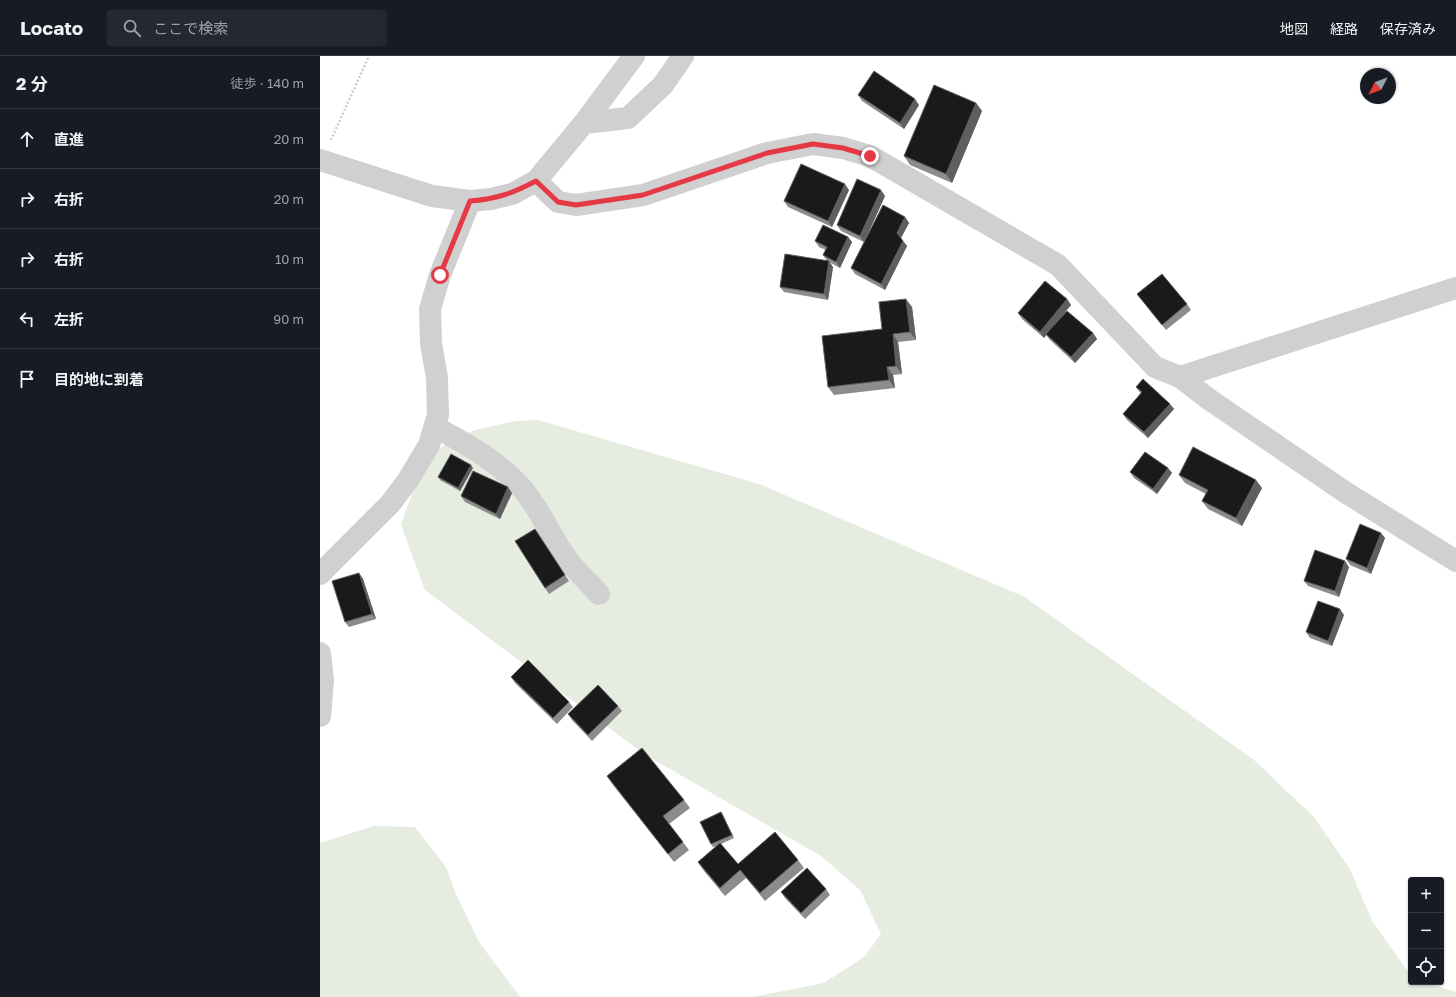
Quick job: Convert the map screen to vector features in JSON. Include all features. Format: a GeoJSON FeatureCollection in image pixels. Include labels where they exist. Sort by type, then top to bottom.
{"type":"FeatureCollection","features":[{"type":"Feature","properties":{"kind":"street"},"geometry":{"type":"LineString","coordinates":[[321,160],[432,196],[470,201],[491,199],[512,194],[536,181],[584,123],[634,56]]}},
{"type":"Feature","properties":{"kind":"street"},"geometry":{"type":"LineString","coordinates":[[584,123],[628,118],[663,85],[683,56]]}},
{"type":"Feature","properties":{"kind":"street"},"geometry":{"type":"LineString","coordinates":[[536,181],[558,202],[576,205],[643,195],[767,153],[813,144],[843,148],[870,156],[1058,266],[1155,367],[1180,377],[1210,400],[1345,492],[1456,561]]}},
{"type":"Feature","properties":{"kind":"street"},"geometry":{"type":"LineString","coordinates":[[320,574],[390,504],[408,480],[429,445],[438,415],[437,378],[431,343],[430,309],[440,275],[470,201]]}},
{"type":"Feature","properties":{"kind":"street"},"geometry":{"type":"LineString","coordinates":[[1180,377],[1456,288]]}},
{"type":"Feature","properties":{"kind":"street"},"geometry":{"type":"LineString","coordinates":[[435,427],[473,448],[500,467],[520,486],[546,523],[568,560],[599,594]]}},
{"type":"Feature","properties":{"kind":"street"},"geometry":{"type":"LineString","coordinates":[[320,653],[323,680],[320,716]]}},
{"type":"Feature","properties":{"kind":"path"},"geometry":{"type":"LineString","coordinates":[[321,160],[369,56]]}},
{"type":"Feature","properties":{"kind":"shaded area"},"geometry":{"type":"Polygon","coordinates":[[[538,420],[759,484],[1023,596],[1254,760],[1313,816],[1350,869],[1372,921],[1408,972],[1408,985],[1434,985],[1456,992],[1456,997],[753,997],[824,983],[864,957],[881,934],[860,890],[821,856],[644,754],[425,590],[401,525],[419,474],[437,449],[475,430],[516,421],[538,420]]]}},
{"type":"Feature","properties":{"kind":"shaded area"},"geometry":{"type":"Polygon","coordinates":[[[374,826],[415,827],[446,867],[456,894],[479,942],[520,997],[320,997],[320,843],[374,826]]]}},
{"type":"Feature","properties":{"kind":"building"},"geometry":{"type":"Polygon","coordinates":[[[874,71],[915,99],[900,123],[858,95],[874,71]]]}},
{"type":"Feature","properties":{"kind":"building"},"geometry":{"type":"Polygon","coordinates":[[[934,85],[976,103],[946,174],[904,156],[934,85]]]}},
{"type":"Feature","properties":{"kind":"building"},"geometry":{"type":"Polygon","coordinates":[[[801,164],[845,184],[828,221],[784,201],[801,164]]]}},
{"type":"Feature","properties":{"kind":"building"},"geometry":{"type":"Polygon","coordinates":[[[857,179],[881,190],[860,236],[837,225],[857,179]]]}},
{"type":"Feature","properties":{"kind":"building"},"geometry":{"type":"Polygon","coordinates":[[[883,205],[905,217],[897,233],[903,241],[881,284],[851,268],[883,205]]]}},
{"type":"Feature","properties":{"kind":"building"},"geometry":{"type":"Polygon","coordinates":[[[823,225],[848,237],[836,262],[823,255],[827,247],[815,241],[823,225]]]}},
{"type":"Feature","properties":{"kind":"building"},"geometry":{"type":"Polygon","coordinates":[[[785,254],[829,261],[824,294],[780,287],[785,254]]]}},
{"type":"Feature","properties":{"kind":"building"},"geometry":{"type":"Polygon","coordinates":[[[1162,274],[1187,304],[1162,325],[1137,294],[1162,274]]]}},
{"type":"Feature","properties":{"kind":"building"},"geometry":{"type":"Polygon","coordinates":[[[1045,281],[1067,299],[1040,332],[1018,313],[1045,281]]]}},
{"type":"Feature","properties":{"kind":"building"},"geometry":{"type":"Polygon","coordinates":[[[906,299],[910,332],[893,334],[896,366],[887,367],[889,380],[828,387],[822,336],[882,329],[879,302],[906,299]]]}},
{"type":"Feature","properties":{"kind":"building"},"geometry":{"type":"Polygon","coordinates":[[[1067,311],[1093,333],[1071,357],[1046,334],[1067,311]]]}},
{"type":"Feature","properties":{"kind":"building"},"geometry":{"type":"Polygon","coordinates":[[[1143,379],[1170,404],[1144,432],[1123,414],[1142,392],[1136,387],[1143,379]]]}},
{"type":"Feature","properties":{"kind":"building"},"geometry":{"type":"Polygon","coordinates":[[[1193,447],[1256,480],[1236,518],[1202,501],[1208,490],[1179,475],[1193,447]]]}},
{"type":"Feature","properties":{"kind":"building"},"geometry":{"type":"Polygon","coordinates":[[[1145,452],[1168,468],[1153,489],[1130,472],[1145,452]]]}},
{"type":"Feature","properties":{"kind":"building"},"geometry":{"type":"Polygon","coordinates":[[[451,454],[471,465],[458,488],[438,477],[451,454]]]}},
{"type":"Feature","properties":{"kind":"building"},"geometry":{"type":"Polygon","coordinates":[[[473,471],[508,487],[496,514],[461,496],[473,471]]]}},
{"type":"Feature","properties":{"kind":"building"},"geometry":{"type":"Polygon","coordinates":[[[1360,524],[1381,533],[1367,568],[1346,559],[1360,524]]]}},
{"type":"Feature","properties":{"kind":"building"},"geometry":{"type":"Polygon","coordinates":[[[535,529],[565,575],[545,588],[515,541],[535,529]]]}},
{"type":"Feature","properties":{"kind":"building"},"geometry":{"type":"Polygon","coordinates":[[[1315,550],[1345,561],[1335,591],[1304,581],[1315,550]]]}},
{"type":"Feature","properties":{"kind":"building"},"geometry":{"type":"Polygon","coordinates":[[[359,573],[372,614],[345,622],[332,581],[359,573]]]}},
{"type":"Feature","properties":{"kind":"building"},"geometry":{"type":"Polygon","coordinates":[[[1318,601],[1340,609],[1328,641],[1306,632],[1318,601]]]}},
{"type":"Feature","properties":{"kind":"building"},"geometry":{"type":"Polygon","coordinates":[[[528,660],[569,702],[553,718],[511,677],[528,660]]]}},
{"type":"Feature","properties":{"kind":"building"},"geometry":{"type":"Polygon","coordinates":[[[598,685],[618,706],[588,735],[568,714],[598,685]]]}},
{"type":"Feature","properties":{"kind":"building"},"geometry":{"type":"Polygon","coordinates":[[[642,748],[684,800],[663,816],[683,842],[668,854],[607,776],[642,748]]]}},
{"type":"Feature","properties":{"kind":"building"},"geometry":{"type":"Polygon","coordinates":[[[721,812],[732,835],[711,844],[700,822],[721,812]]]}},
{"type":"Feature","properties":{"kind":"building"},"geometry":{"type":"Polygon","coordinates":[[[775,832],[798,860],[760,893],[740,870],[720,888],[698,862],[720,843],[738,864],[775,832]]]}},
{"type":"Feature","properties":{"kind":"building"},"geometry":{"type":"Polygon","coordinates":[[[807,868],[826,889],[801,913],[781,892],[807,868]]]}},
{"type":"Feature","properties":{"kind":"route"},"geometry":{"type":"LineString","coordinates":[[440,275],[470,201],[491,199],[512,194],[536,181],[558,202],[576,205],[643,195],[767,153],[813,144],[843,148],[870,156]]}}]}
